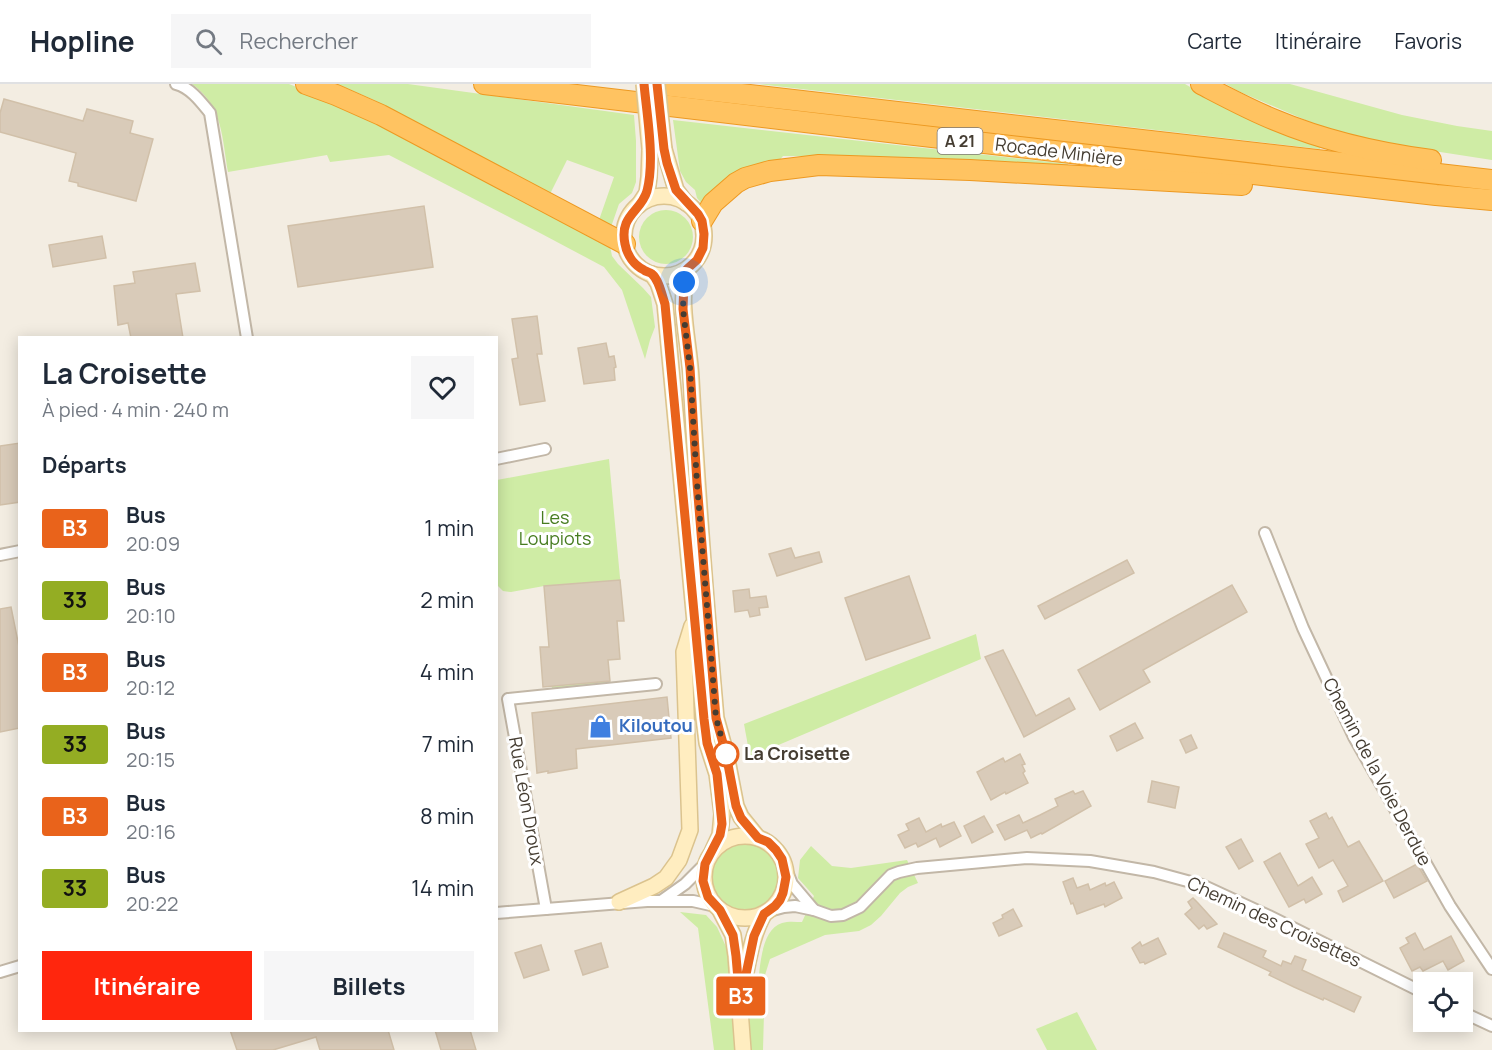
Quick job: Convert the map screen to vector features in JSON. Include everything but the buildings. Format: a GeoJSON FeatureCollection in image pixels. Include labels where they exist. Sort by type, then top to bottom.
{"type":"FeatureCollection","features":[{"type":"Feature","properties":{"kind":"highway"},"geometry":{"type":"LineString","coordinates":[[306,84],[381,115],[625,244]]}},
{"type":"Feature","properties":{"kind":"highway","name":"Rocade Minière"},"geometry":{"type":"LineString","coordinates":[[484,84],[1492,200]]}},
{"type":"Feature","properties":{"kind":"highway","name":"Rocade Minière"},"geometry":{"type":"LineString","coordinates":[[655,84],[1492,180]]}},
{"type":"Feature","properties":{"kind":"highway"},"geometry":{"type":"LineString","coordinates":[[1201,84],[1275,120],[1316,135],[1355,147],[1449,163],[1492,174]]}},
{"type":"Feature","properties":{"kind":"highway"},"geometry":{"type":"LineString","coordinates":[[702,221],[713,203],[745,178],[770,171],[819,165],[970,170],[1436,195]]}},
{"type":"Feature","properties":{"kind":"main road"},"geometry":{"type":"LineString","coordinates":[[644,84],[657,149],[676,190],[702,221],[704,234],[703,248],[697,260],[687,269],[670,276],[652,274],[638,266],[628,253],[624,234],[626,223],[647,193],[657,149],[655,84]]}},
{"type":"Feature","properties":{"kind":"main road"},"geometry":{"type":"LineString","coordinates":[[639,205],[647,200],[666,196],[686,203]]}},
{"type":"Feature","properties":{"kind":"main road"},"geometry":{"type":"LineString","coordinates":[[687,269],[683,309],[690,368],[716,718],[736,806],[741,818],[758,838]]}},
{"type":"Feature","properties":{"kind":"main road"},"geometry":{"type":"LineString","coordinates":[[652,274],[665,304],[704,719],[707,743],[717,774],[722,814],[720,835],[705,864],[704,886],[708,897],[718,908],[733,935],[743,1050]]}},
{"type":"Feature","properties":{"kind":"main road"},"geometry":{"type":"LineString","coordinates":[[620,902],[666,878],[679,860],[690,830],[684,652],[694,621]]}},
{"type":"Feature","properties":{"kind":"main road"},"geometry":{"type":"LineString","coordinates":[[713,850],[722,842],[734,837],[758,838],[768,842],[776,850],[786,869],[780,900],[767,912],[759,924],[752,943],[740,1003]]}},
{"type":"Feature","properties":{"kind":"main road"},"geometry":{"type":"LineString","coordinates":[[718,908],[737,918],[756,917],[767,912]]}},
{"type":"Feature","properties":{"kind":"street"},"geometry":{"type":"LineString","coordinates":[[176,84],[197,97],[210,113],[247,336]]}},
{"type":"Feature","properties":{"kind":"street"},"geometry":{"type":"LineString","coordinates":[[498,459],[545,449]]}},
{"type":"Feature","properties":{"kind":"street","name":"Chemin de la Voie Derdue"},"geometry":{"type":"LineString","coordinates":[[1265,533],[1303,628],[1354,737],[1444,896],[1492,969]]}},
{"type":"Feature","properties":{"kind":"street"},"geometry":{"type":"LineString","coordinates":[[0,555],[18,551]]}},
{"type":"Feature","properties":{"kind":"street","name":"Rue Léon Droux"},"geometry":{"type":"LineString","coordinates":[[546,909],[508,699],[656,684]]}},
{"type":"Feature","properties":{"kind":"street","name":"Chemin des Croisettes"},"geometry":{"type":"LineString","coordinates":[[767,912],[795,906],[831,916],[843,915],[860,907],[891,875],[917,868],[1027,858],[1090,861],[1154,872],[1202,885],[1413,988]]}},
{"type":"Feature","properties":{"kind":"street"},"geometry":{"type":"LineString","coordinates":[[660,901],[685,884],[705,864]]}},
{"type":"Feature","properties":{"kind":"street"},"geometry":{"type":"LineString","coordinates":[[786,869],[792,884],[814,910]]}},
{"type":"Feature","properties":{"kind":"street"},"geometry":{"type":"LineString","coordinates":[[498,913],[620,902],[660,901],[703,902],[718,908]]}},
{"type":"Feature","properties":{"kind":"street"},"geometry":{"type":"LineString","coordinates":[[0,972],[18,967]]}},
{"type":"Feature","properties":{"kind":"street"},"geometry":{"type":"LineString","coordinates":[[1473,1017],[1492,1026]]}},
{"type":"Feature","properties":{"kind":"green space"},"geometry":{"type":"Polygon","coordinates":[[[192,84],[289,84],[335,102],[439,154],[610,246],[612,256],[618,264],[651,297],[655,327],[645,359],[622,290],[604,267],[389,155],[330,162],[327,155],[228,172],[222,135],[215,113],[210,102],[192,84]]]}},
{"type":"Feature","properties":{"kind":"green space"},"geometry":{"type":"Polygon","coordinates":[[[337,84],[408,84],[634,115],[636,182],[632,193],[619,204],[611,227],[599,220],[614,177],[567,160],[549,196],[374,100],[337,84]]]}},
{"type":"Feature","properties":{"kind":"green space"},"geometry":{"type":"Polygon","coordinates":[[[758,84],[1185,84],[1321,144],[1320,149],[758,84]]]}},
{"type":"Feature","properties":{"kind":"green space"},"geometry":{"type":"Polygon","coordinates":[[[1226,84],[1290,84],[1402,115],[1492,131],[1492,160],[1382,143],[1317,125],[1226,84]]]}},
{"type":"Feature","properties":{"kind":"green space"},"geometry":{"type":"Polygon","coordinates":[[[673,120],[1068,164],[1067,169],[1007,167],[907,157],[783,156],[779,161],[706,208],[680,171],[673,120]]]}},
{"type":"Feature","properties":{"kind":"green space"},"geometry":{"type":"Polygon","coordinates":[[[661,210],[671,210],[681,214],[689,222],[693,237],[689,252],[681,260],[671,264],[661,264],[651,260],[643,252],[639,242],[639,232],[643,222],[651,214],[661,210]]]}},
{"type":"Feature","properties":{"kind":"green space","name":"Les Loupiots"},"geometry":{"type":"Polygon","coordinates":[[[609,459],[624,621],[617,621],[620,659],[608,660],[610,683],[552,688],[544,586],[511,592],[503,591],[498,586],[498,480],[609,459]]]}},
{"type":"Feature","properties":{"kind":"green space"},"geometry":{"type":"Polygon","coordinates":[[[976,634],[981,659],[750,757],[744,724],[976,634]]]}},
{"type":"Feature","properties":{"kind":"green space"},"geometry":{"type":"Polygon","coordinates":[[[738,843],[752,843],[764,848],[774,858],[779,877],[774,896],[764,906],[752,911],[738,911],[726,906],[716,896],[711,884],[711,870],[716,858],[726,848],[738,843]]]}},
{"type":"Feature","properties":{"kind":"green space"},"geometry":{"type":"Polygon","coordinates":[[[811,846],[832,866],[851,868],[907,860],[918,883],[900,893],[871,925],[859,931],[825,935],[770,959],[765,975],[763,1050],[714,1050],[698,928],[680,912],[706,915],[717,927],[728,951],[731,994],[757,994],[762,954],[769,934],[774,927],[782,923],[802,922],[814,896],[798,878],[800,860],[811,846]]]}},
{"type":"Feature","properties":{"kind":"green space"},"geometry":{"type":"Polygon","coordinates":[[[1077,1012],[1097,1050],[1047,1050],[1036,1029],[1077,1012]]]}},
{"type":"Feature","properties":{"kind":"bus line","name":"B3"},"geometry":{"type":"LineString","coordinates":[[644,84],[650,148],[649,177],[647,193],[626,223],[625,244],[632,260],[652,274],[665,304],[704,719],[707,743],[717,774],[722,814],[720,835],[705,864],[703,881],[708,897],[720,910],[733,935],[740,1003],[754,936],[764,914],[780,900],[786,885],[786,869],[776,850],[768,842],[758,838],[741,818],[736,806],[716,718],[690,368],[683,309],[687,269],[697,260],[703,248],[704,234],[702,221],[698,214],[676,190],[667,163],[657,84]]}},
{"type":"Feature","properties":{"kind":"place","name":"Kiloutou"},"geometry":{"type":"Point","coordinates":[601,726]}},
{"type":"Feature","properties":{"kind":"place","name":"La Croisette"},"geometry":{"type":"Point","coordinates":[726,754]}},
{"type":"Feature","properties":{"kind":"route"},"geometry":{"type":"LineString","coordinates":[[684,282],[683,309],[690,368],[716,718],[726,754]]}}]}
